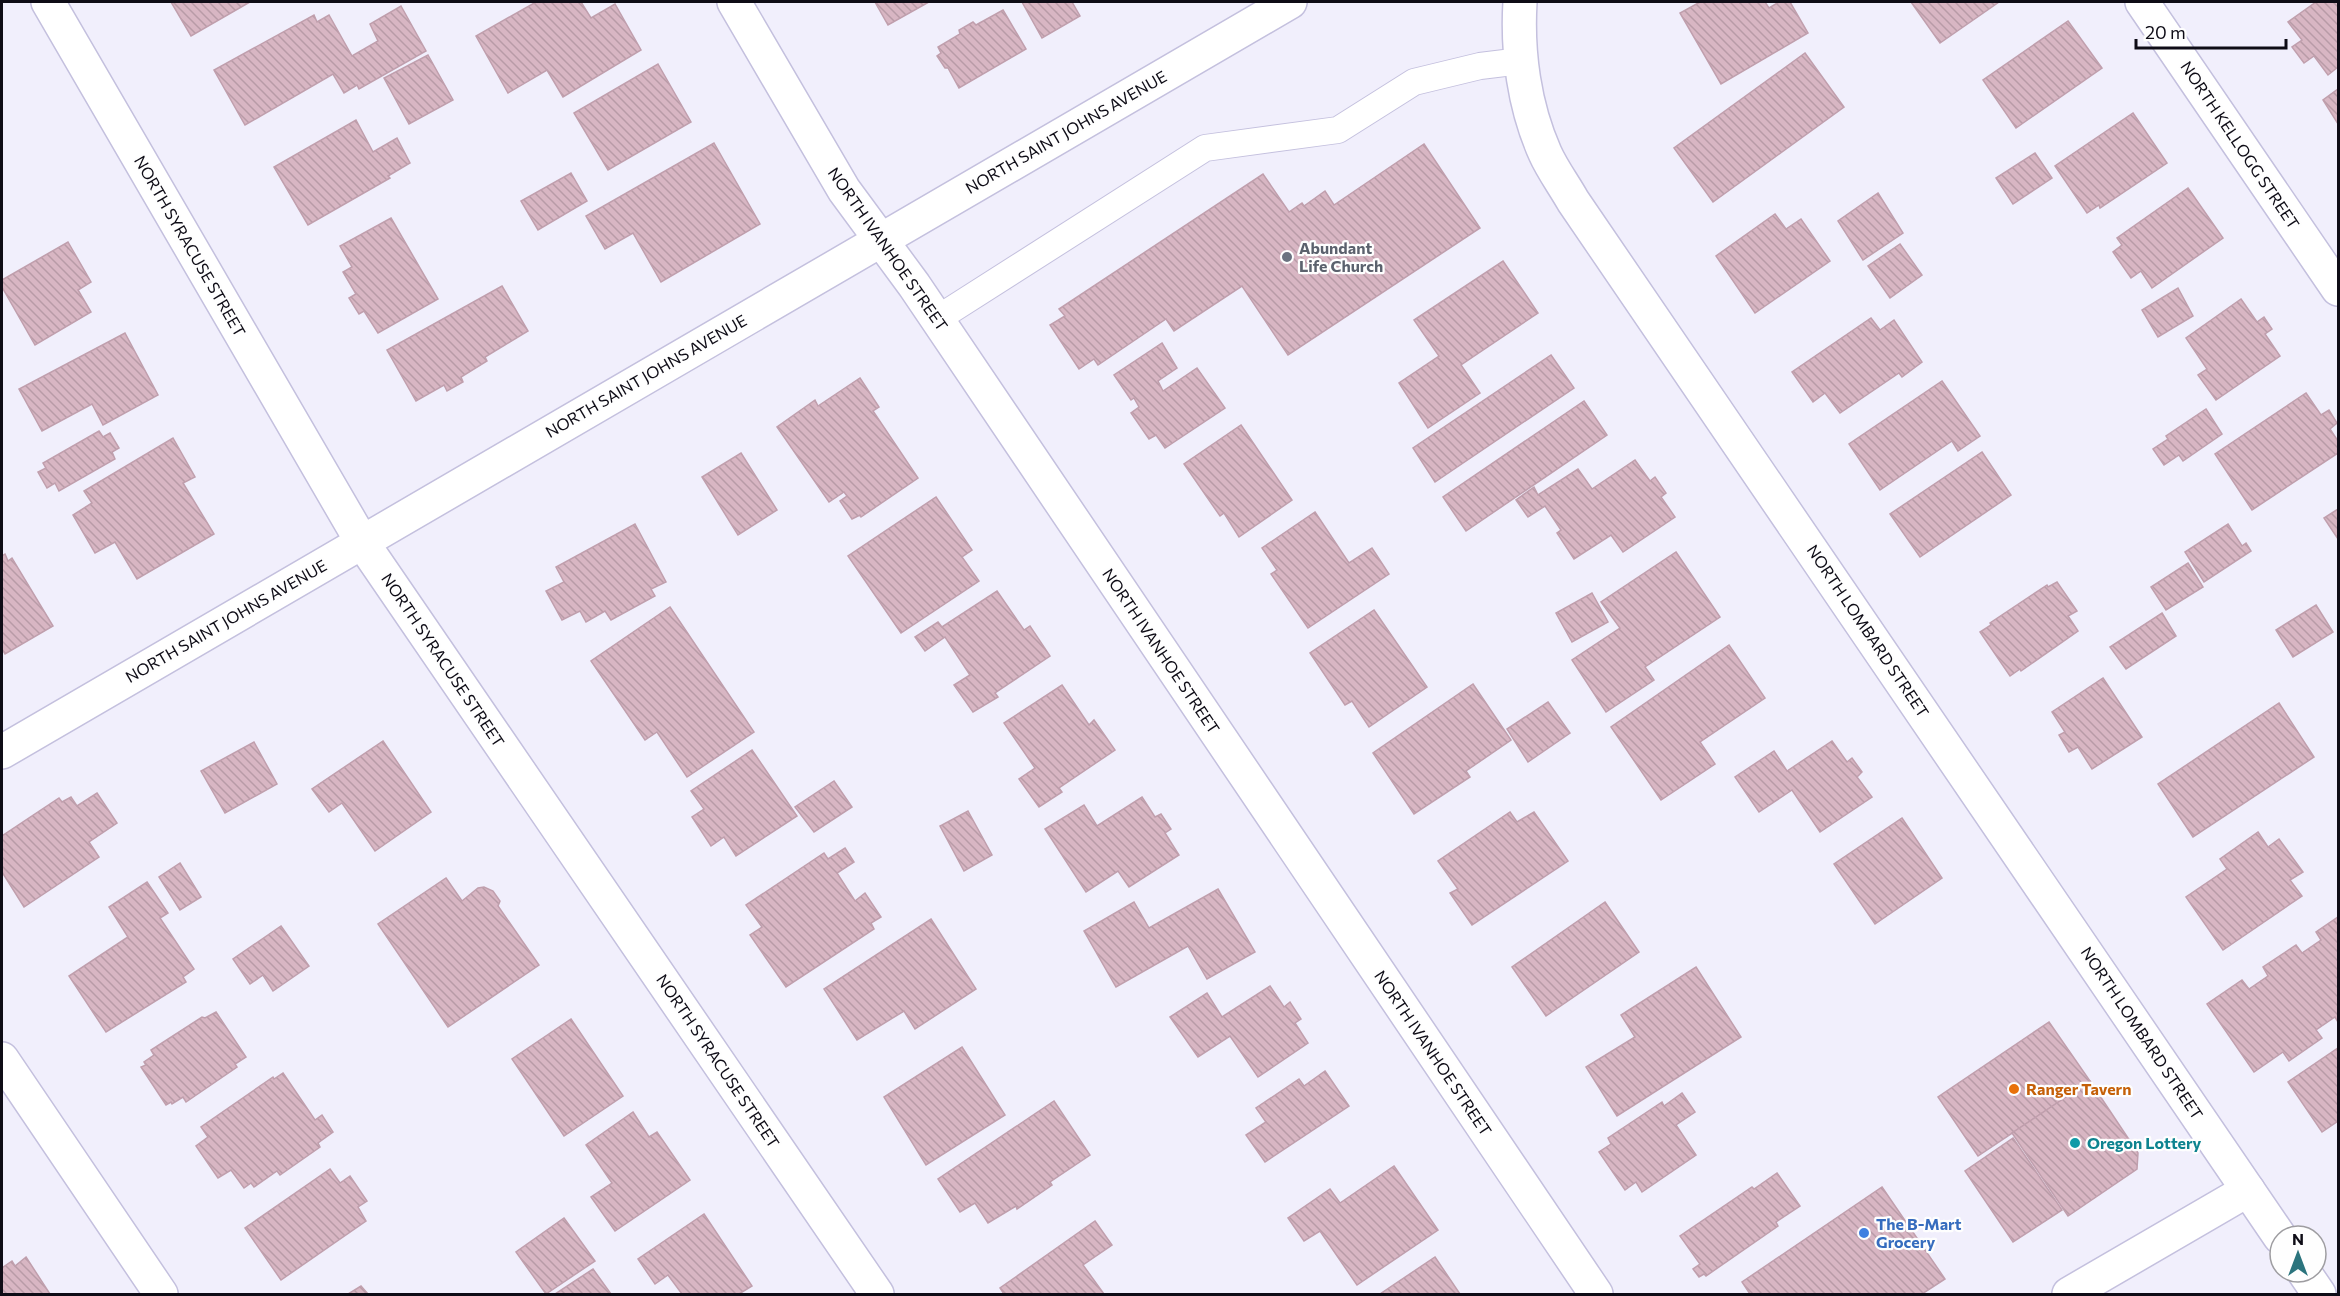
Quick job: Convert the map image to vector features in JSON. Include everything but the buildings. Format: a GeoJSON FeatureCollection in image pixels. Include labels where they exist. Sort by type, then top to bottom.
{"type":"FeatureCollection","features":[{"type":"Feature","properties":{"kind":"street","name":"NORTH SYRACUSE STREET"},"geometry":{"type":"LineString","coordinates":[[48,2],[362,542],[877,1294]]}},
{"type":"Feature","properties":{"kind":"street","name":"NORTH IVANHOE STREET"},"geometry":{"type":"LineString","coordinates":[[734,2],[844,190],[937,319],[1596,1294]]}},
{"type":"Feature","properties":{"kind":"street","name":"NORTH SAINT JOHNS AVENUE"},"geometry":{"type":"LineString","coordinates":[[2,752],[1290,2]]}},
{"type":"Feature","properties":{"kind":"street","name":"NORTH LOMBARD STREET"},"geometry":{"type":"LineString","coordinates":[[1520,2],[1521,61],[1530,108],[1545,154],[1573,201],[2272,1224]]}},
{"type":"Feature","properties":{"kind":"street","name":"NORTH KELLOGG STREET"},"geometry":{"type":"LineString","coordinates":[[2142,2],[2338,289]]}},
{"type":"Feature","properties":{"kind":"street"},"geometry":{"type":"LineString","coordinates":[[2,1059],[161,1294]]}},
{"type":"Feature","properties":{"kind":"street"},"geometry":{"type":"LineString","coordinates":[[2069,1294],[2248,1190]]}},
{"type":"Feature","properties":{"kind":"lane"},"geometry":{"type":"LineString","coordinates":[[937,319],[1205,148],[1338,130],[1414,82],[1480,66],[1521,61]]}},
{"type":"Feature","properties":{"kind":"place","name":"Abundant Life Church"},"geometry":{"type":"Point","coordinates":[1287,257]}},
{"type":"Feature","properties":{"kind":"place","name":"Ranger Tavern"},"geometry":{"type":"Point","coordinates":[2014,1089]}},
{"type":"Feature","properties":{"kind":"place","name":"Oregon Lottery"},"geometry":{"type":"Point","coordinates":[2075,1143]}},
{"type":"Feature","properties":{"kind":"place","name":"The B-Mart Grocery"},"geometry":{"type":"Point","coordinates":[1864,1233]}}]}
